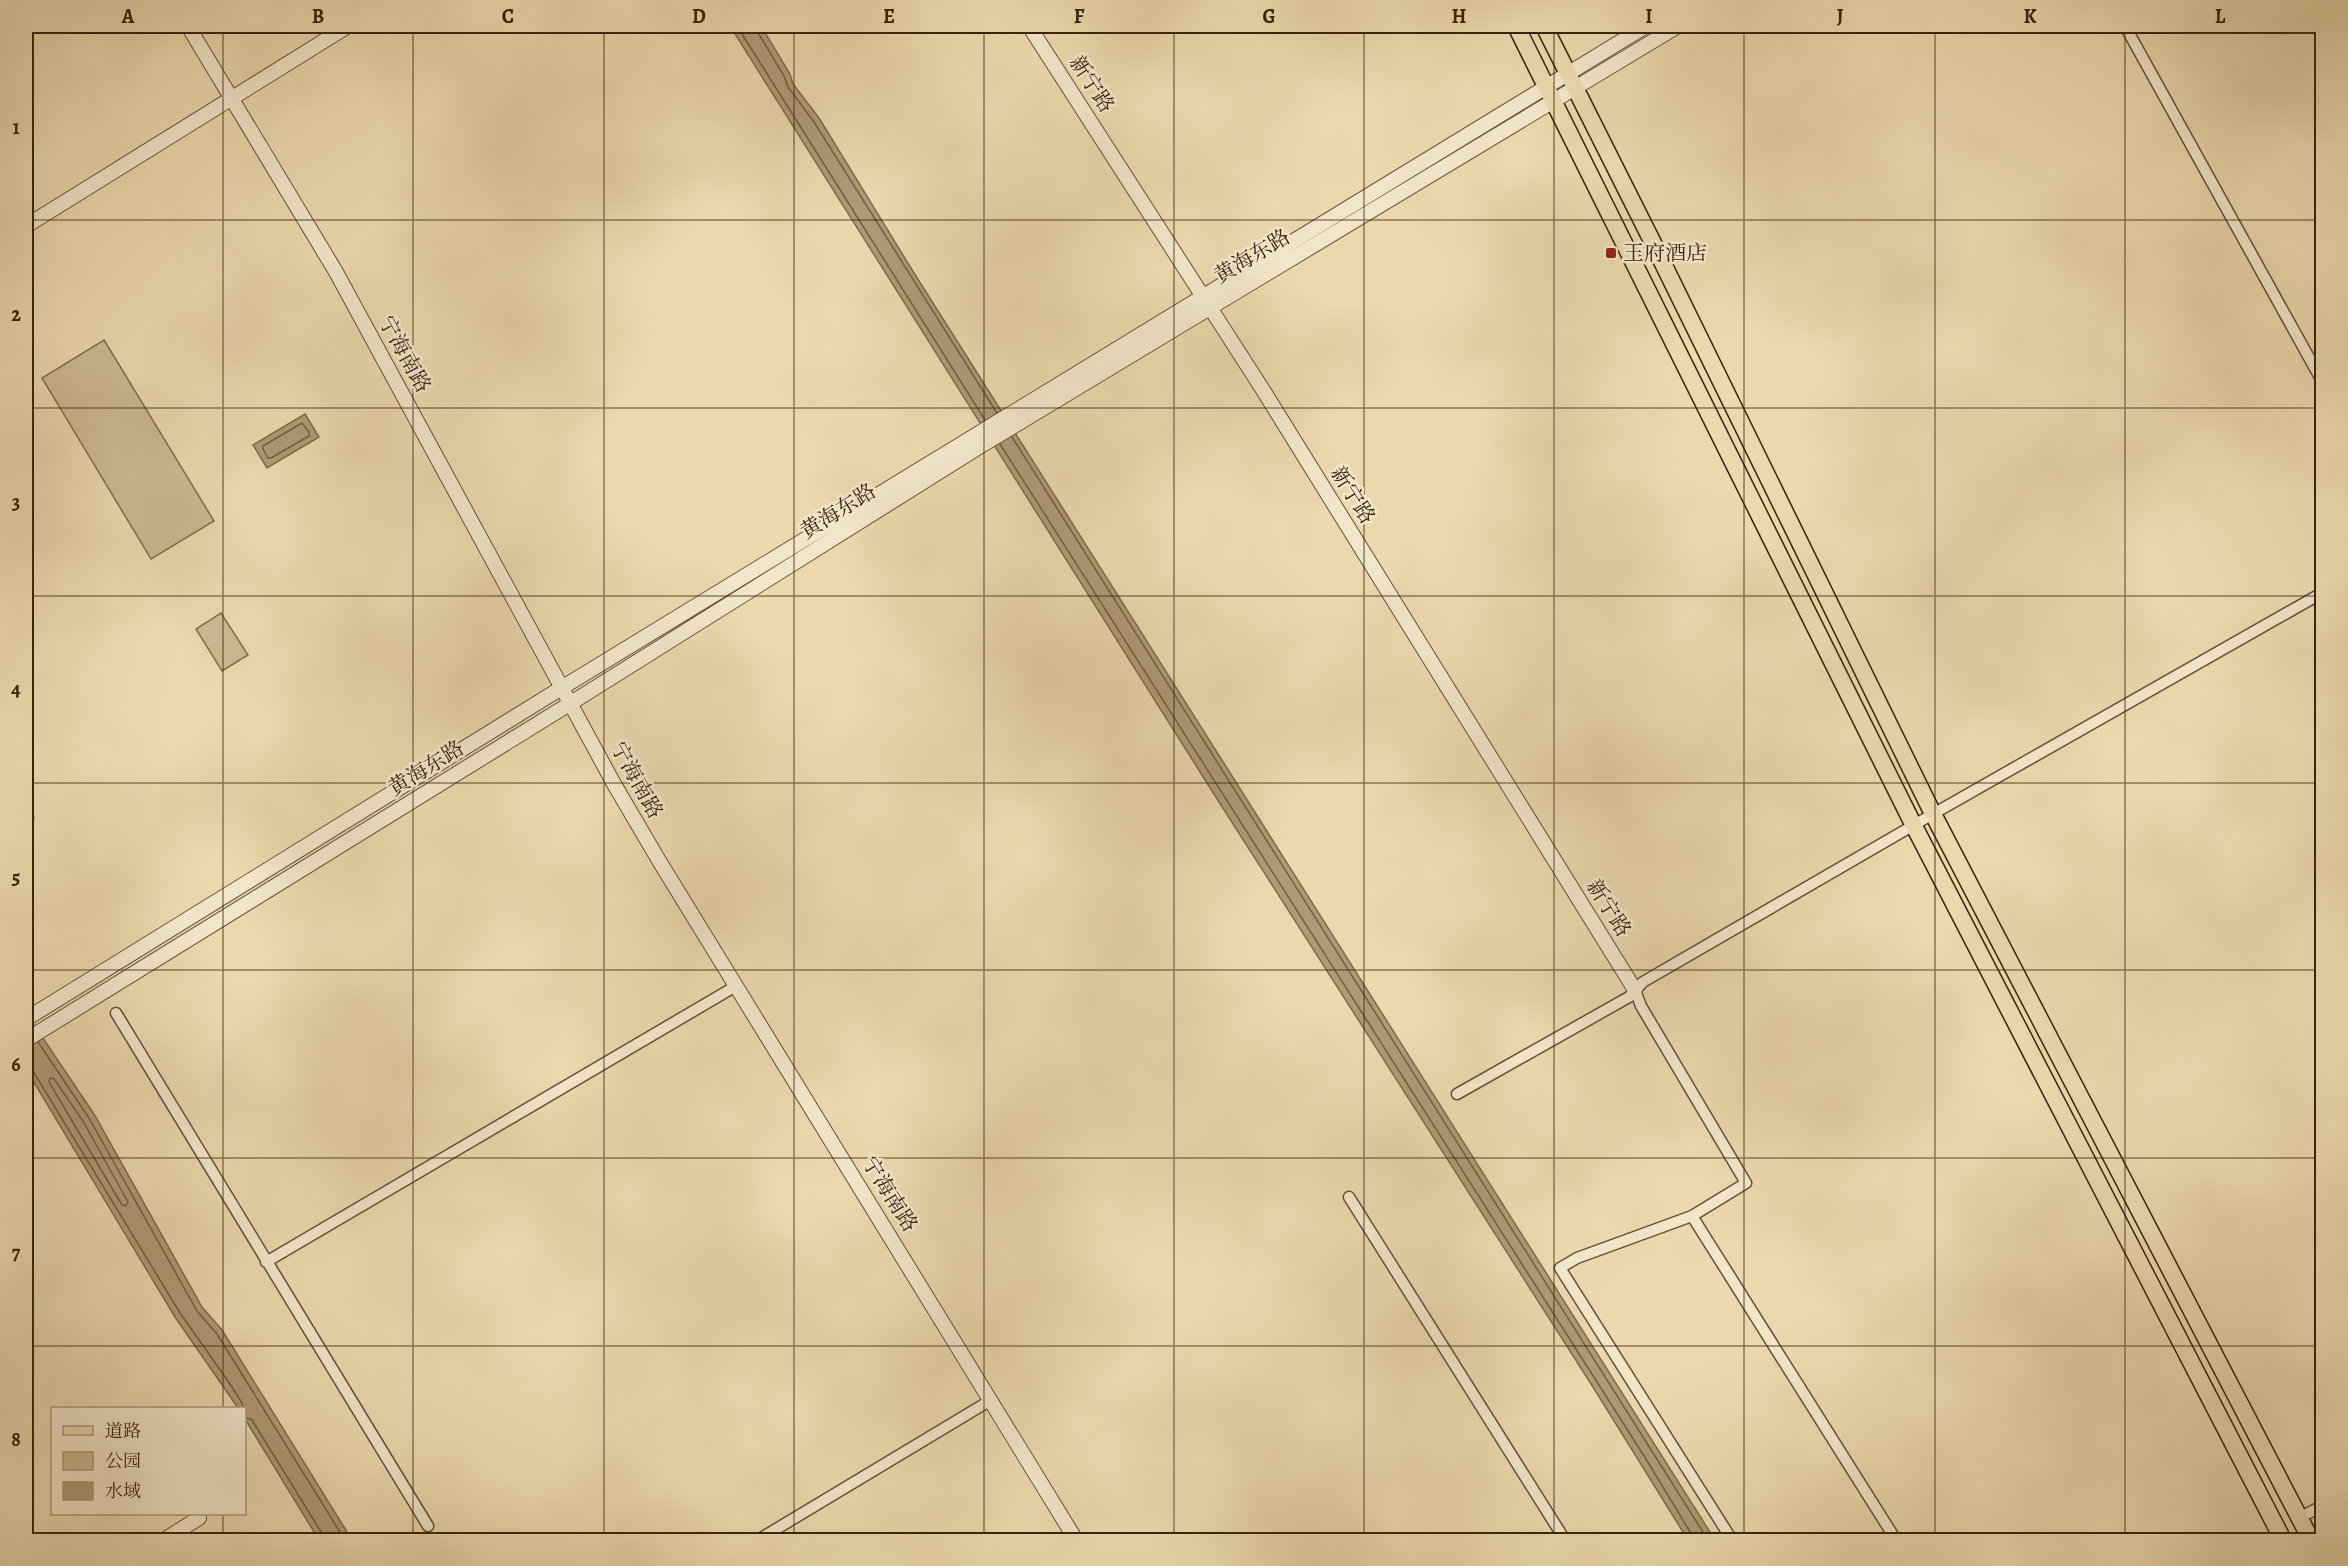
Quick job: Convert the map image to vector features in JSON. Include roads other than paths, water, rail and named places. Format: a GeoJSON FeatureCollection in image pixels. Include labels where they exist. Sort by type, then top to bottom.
{"type":"FeatureCollection","features":[{"type":"Feature","properties":{"kind":"main road"},"geometry":{"type":"LineString","coordinates":[[1516,26],[1914,826],[2283,1540]]}},
{"type":"Feature","properties":{"kind":"main road"},"geometry":{"type":"LineString","coordinates":[[1544,26],[1933,814],[2311,1540]]}},
{"type":"Feature","properties":{"kind":"street","name":"宁海南路"},"geometry":{"type":"LineString","coordinates":[[188,26],[336,272],[647,840],[1076,1540]]}},
{"type":"Feature","properties":{"kind":"street"},"geometry":{"type":"LineString","coordinates":[[26,226],[348,26]]}},
{"type":"Feature","properties":{"kind":"street","name":"新宁路"},"geometry":{"type":"LineString","coordinates":[[1029,26],[1207,301],[1635,990]]}},
{"type":"Feature","properties":{"kind":"street","name":"黄海东路"},"geometry":{"type":"LineString","coordinates":[[26,1040],[571,703],[976,442],[1550,93],[1568,73],[1646,26]]}},
{"type":"Feature","properties":{"kind":"street","name":"黄海东路"},"geometry":{"type":"LineString","coordinates":[[1550,93],[1576,88],[1678,26]]}},
{"type":"Feature","properties":{"kind":"street"},"geometry":{"type":"LineString","coordinates":[[2125,26],[2322,381]]}},
{"type":"Feature","properties":{"kind":"street","name":"黄海东路"},"geometry":{"type":"LineString","coordinates":[[26,1019],[563,687],[976,442]]}},
{"type":"Feature","properties":{"kind":"street"},"geometry":{"type":"LineString","coordinates":[[1457,1094],[1629,997],[1643,982],[1933,814],[2322,593]]}},
{"type":"Feature","properties":{"kind":"street"},"geometry":{"type":"LineString","coordinates":[[266,1262],[736,986]]}},
{"type":"Feature","properties":{"kind":"street"},"geometry":{"type":"LineString","coordinates":[[1635,990],[1641,1006],[1746,1183],[1692,1215],[1577,1258],[1560,1268],[1731,1540]]}},
{"type":"Feature","properties":{"kind":"street"},"geometry":{"type":"LineString","coordinates":[[116,1013],[428,1526]]}},
{"type":"Feature","properties":{"kind":"street"},"geometry":{"type":"LineString","coordinates":[[1349,1197],[1565,1540]]}},
{"type":"Feature","properties":{"kind":"street"},"geometry":{"type":"LineString","coordinates":[[1692,1215],[1896,1540]]}},
{"type":"Feature","properties":{"kind":"street"},"geometry":{"type":"LineString","coordinates":[[758,1540],[990,1400]]}},
{"type":"Feature","properties":{"kind":"street"},"geometry":{"type":"LineString","coordinates":[[2299,1518],[2322,1506]]}},
{"type":"Feature","properties":{"kind":"street"},"geometry":{"type":"LineString","coordinates":[[164,1540],[199,1518]]}},
{"type":"Feature","properties":{"kind":"water"},"geometry":{"type":"Polygon","coordinates":[[[730,26],[761,26],[790,74],[793,84],[819,118],[914,273],[1715,1540],[1688,1540],[730,26]]]}},
{"type":"Feature","properties":{"kind":"water"},"geometry":{"type":"Polygon","coordinates":[[[305,414],[319,437],[267,468],[253,445],[305,414]]]}},
{"type":"Feature","properties":{"kind":"water"},"geometry":{"type":"Polygon","coordinates":[[[26,1013],[94,1114],[202,1307],[222,1330],[352,1540],[319,1540],[246,1421],[246,1407],[237,1407],[175,1317],[26,1069],[26,1013]]]}},
{"type":"Feature","properties":{"kind":"place","name":"王府酒店"},"geometry":{"type":"Point","coordinates":[1611,253]}}]}
